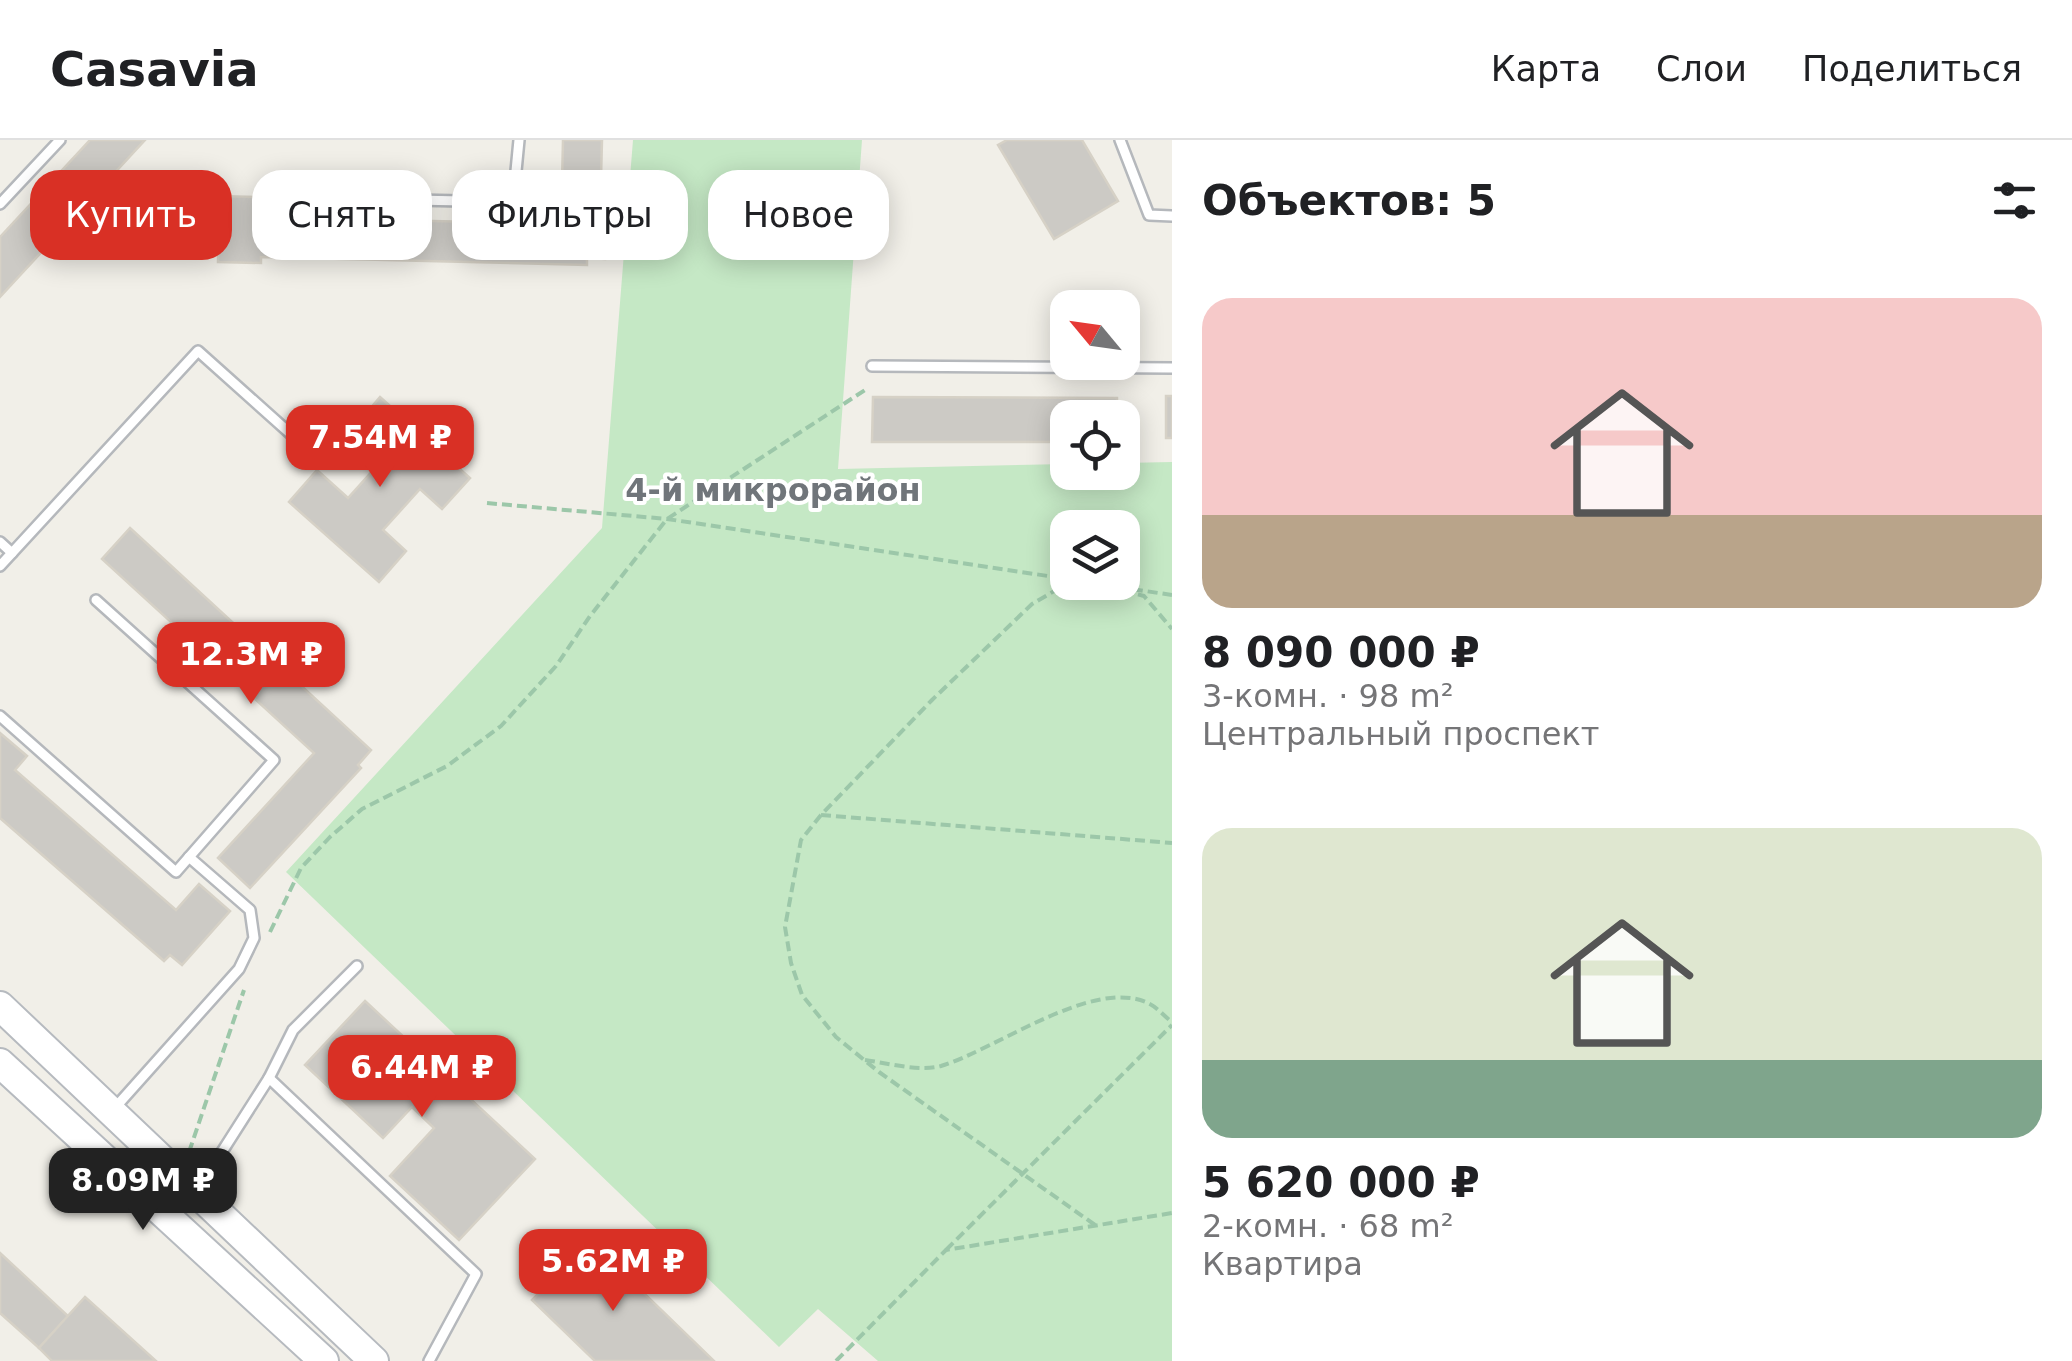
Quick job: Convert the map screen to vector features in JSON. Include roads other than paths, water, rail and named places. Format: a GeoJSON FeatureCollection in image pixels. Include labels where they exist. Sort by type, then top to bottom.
{"type":"FeatureCollection","features":[{"type":"Feature","properties":{"kind":"main road"},"geometry":{"type":"LineString","coordinates":[[0,1006],[197,1191],[364,1358]]}},
{"type":"Feature","properties":{"kind":"main road"},"geometry":{"type":"LineString","coordinates":[[0,1063],[324,1361]]}},
{"type":"Feature","properties":{"kind":"lane"},"geometry":{"type":"LineString","coordinates":[[0,204],[60,140]]}},
{"type":"Feature","properties":{"kind":"lane"},"geometry":{"type":"LineString","coordinates":[[432,200],[512,202],[520,140]]}},
{"type":"Feature","properties":{"kind":"lane"},"geometry":{"type":"LineString","coordinates":[[1120,140],[1149,216],[1172,216]]}},
{"type":"Feature","properties":{"kind":"lane"},"geometry":{"type":"LineString","coordinates":[[0,566],[198,352],[303,446]]}},
{"type":"Feature","properties":{"kind":"lane"},"geometry":{"type":"LineString","coordinates":[[872,366],[1172,368]]}},
{"type":"Feature","properties":{"kind":"lane"},"geometry":{"type":"LineString","coordinates":[[0,542],[12,553]]}},
{"type":"Feature","properties":{"kind":"lane"},"geometry":{"type":"LineString","coordinates":[[0,716],[176,872],[274,760],[96,600]]}},
{"type":"Feature","properties":{"kind":"lane"},"geometry":{"type":"LineString","coordinates":[[112,1110],[239,969],[254,938],[250,910],[190,857]]}},
{"type":"Feature","properties":{"kind":"lane"},"geometry":{"type":"LineString","coordinates":[[197,1191],[269,1078],[293,1030],[356,966]]}},
{"type":"Feature","properties":{"kind":"lane"},"geometry":{"type":"LineString","coordinates":[[269,1078],[476,1274],[429,1361]]}},
{"type":"Feature","properties":{"kind":"district","name":"4-й микрорайон"},"geometry":{"type":"Point","coordinates":[773,490]}}]}
